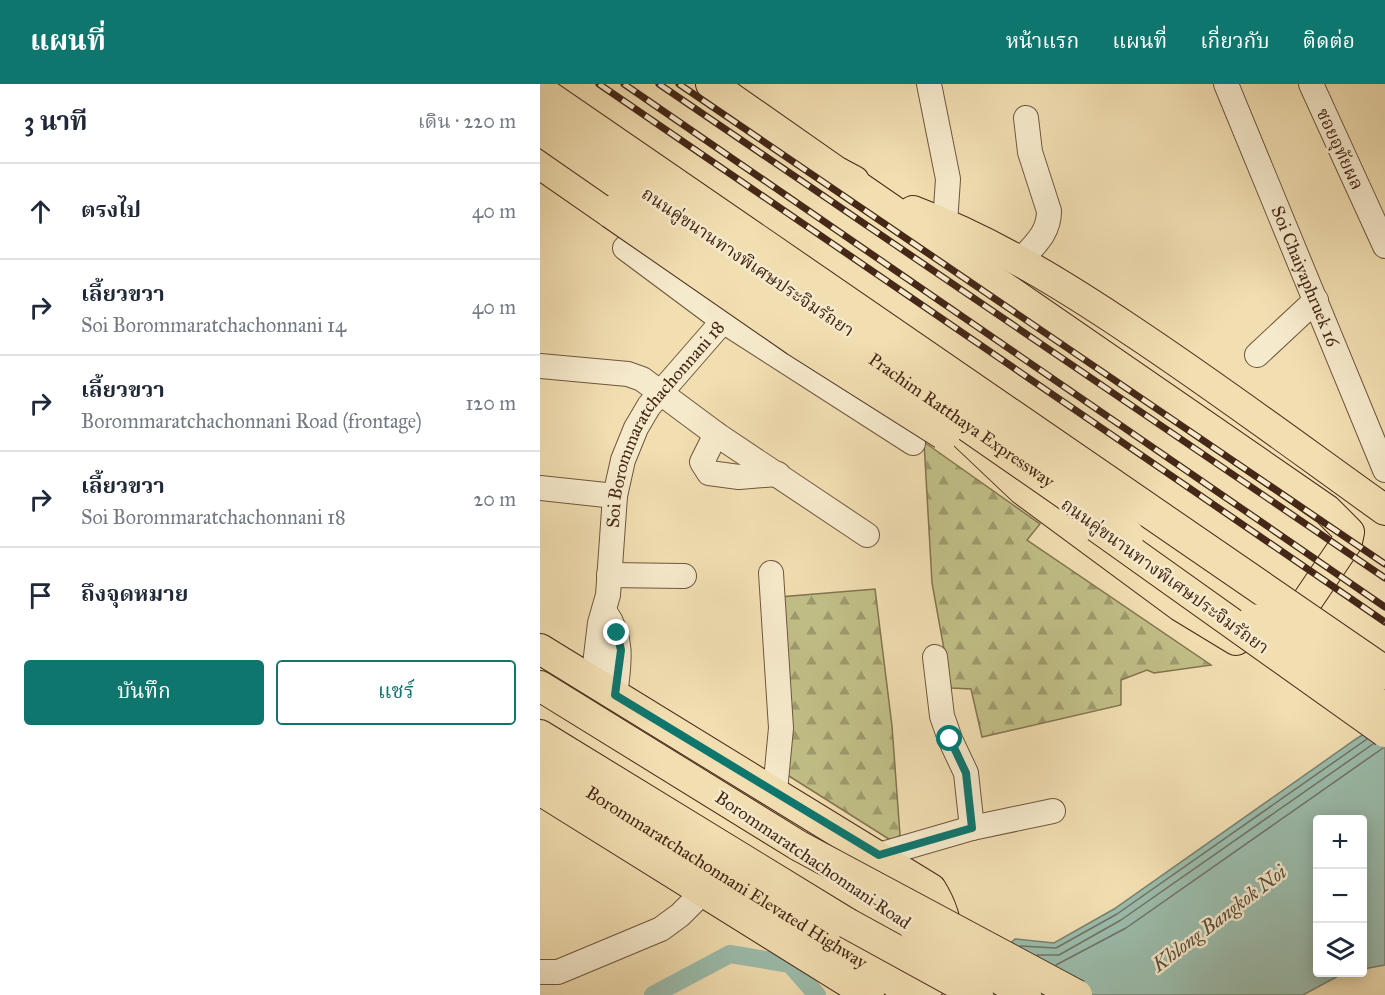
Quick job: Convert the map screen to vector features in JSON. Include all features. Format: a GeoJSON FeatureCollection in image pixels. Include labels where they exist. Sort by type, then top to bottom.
{"type":"FeatureCollection","features":[{"type":"Feature","properties":{"kind":"highway","name":"Prachim Ratthaya Expressway"},"geometry":{"type":"LineString","coordinates":[[540,93],[1385,673]]}},
{"type":"Feature","properties":{"kind":"highway","name":"Prachim Ratthaya Expressway"},"geometry":{"type":"LineString","coordinates":[[540,128],[1127,535],[1385,710]]}},
{"type":"Feature","properties":{"kind":"highway"},"geometry":{"type":"LineString","coordinates":[[540,162],[873,390],[1009,471],[1127,535]]}},
{"type":"Feature","properties":{"kind":"main road"},"geometry":{"type":"LineString","coordinates":[[540,107],[880,338],[1251,606],[1272,619],[1284,621],[1297,616],[1347,542],[1348,532],[1342,524],[1278,475],[837,172],[726,89]]}},
{"type":"Feature","properties":{"kind":"main road","name":"ถนนคู่ขนานทางพิเศษประจิมรัถยา"},"geometry":{"type":"LineString","coordinates":[[540,121],[873,347],[1037,484],[1385,732]]}},
{"type":"Feature","properties":{"kind":"main road"},"geometry":{"type":"LineString","coordinates":[[837,172],[909,210],[1320,491],[1344,511],[1356,526],[1360,545],[1311,614],[1278,646],[1257,649],[1232,639],[1180,606],[1023,490],[873,347]]}},
{"type":"Feature","properties":{"kind":"main road"},"geometry":{"type":"LineString","coordinates":[[909,210],[945,223],[1021,260],[1180,363],[1385,510]]}},
{"type":"Feature","properties":{"kind":"main road"},"geometry":{"type":"LineString","coordinates":[[540,649],[775,791],[931,889],[942,906],[948,931],[945,957],[938,974],[917,995]]}},
{"type":"Feature","properties":{"kind":"main road","name":"Borommaratchachonnani Road"},"geometry":{"type":"LineString","coordinates":[[540,686],[799,846],[915,928],[1026,995]]}},
{"type":"Feature","properties":{"kind":"main road","name":"Borommaratchachonnani Road"},"geometry":{"type":"LineString","coordinates":[[543,745],[847,923],[978,995]]}},
{"type":"Feature","properties":{"kind":"main road","name":"Borommaratchachonnani Elevated Highway"},"geometry":{"type":"LineString","coordinates":[[543,745],[917,995]]}},
{"type":"Feature","properties":{"kind":"main road","name":"Borommaratchachonnani Elevated Highway"},"geometry":{"type":"LineString","coordinates":[[540,785],[716,891],[878,995]]}},
{"type":"Feature","properties":{"kind":"main road"},"geometry":{"type":"LineString","coordinates":[[540,790],[869,995]]}},
{"type":"Feature","properties":{"kind":"main road"},"geometry":{"type":"LineString","coordinates":[[799,846],[1077,995]]}},
{"type":"Feature","properties":{"kind":"main road"},"geometry":{"type":"LineString","coordinates":[[847,923],[946,995]]}},
{"type":"Feature","properties":{"kind":"street"},"geometry":{"type":"LineString","coordinates":[[929,84],[948,179],[945,223]]}},
{"type":"Feature","properties":{"kind":"street","name":"Soi Chaiyaphruek 16"},"geometry":{"type":"LineString","coordinates":[[1226,84],[1385,470]]}},
{"type":"Feature","properties":{"kind":"street","name":"ซอยอุทัยผล"},"geometry":{"type":"LineString","coordinates":[[1311,84],[1385,246]]}},
{"type":"Feature","properties":{"kind":"street"},"geometry":{"type":"LineString","coordinates":[[1021,260],[1047,229],[1049,220],[1049,211],[1030,152],[1026,118]]}},
{"type":"Feature","properties":{"kind":"street"},"geometry":{"type":"LineString","coordinates":[[625,248],[723,321]]}},
{"type":"Feature","properties":{"kind":"street"},"geometry":{"type":"LineString","coordinates":[[1257,355],[1316,300]]}},
{"type":"Feature","properties":{"kind":"street","name":"Soi Borommaratchachonnani 18"},"geometry":{"type":"LineString","coordinates":[[604,688],[600,623],[605,612],[618,477],[636,428],[661,392],[723,321],[913,443]]}},
{"type":"Feature","properties":{"kind":"street"},"geometry":{"type":"LineString","coordinates":[[540,366],[628,374],[642,379],[716,434],[867,535]]}},
{"type":"Feature","properties":{"kind":"street"},"geometry":{"type":"LineString","coordinates":[[716,434],[702,462],[709,473],[740,477],[778,474]]}},
{"type":"Feature","properties":{"kind":"street"},"geometry":{"type":"LineString","coordinates":[[540,488],[615,496]]}},
{"type":"Feature","properties":{"kind":"street"},"geometry":{"type":"LineString","coordinates":[[771,573],[781,728],[775,791]]}},
{"type":"Feature","properties":{"kind":"street"},"geometry":{"type":"LineString","coordinates":[[609,575],[684,576]]}},
{"type":"Feature","properties":{"kind":"street"},"geometry":{"type":"LineString","coordinates":[[935,657],[942,716],[966,773],[972,828]]}},
{"type":"Feature","properties":{"kind":"street"},"geometry":{"type":"LineString","coordinates":[[879,855],[972,828],[1053,811]]}},
{"type":"Feature","properties":{"kind":"street"},"geometry":{"type":"LineString","coordinates":[[540,972],[558,972],[661,929],[680,915],[702,893]]}},
{"type":"Feature","properties":{"kind":"green space"},"geometry":{"type":"Polygon","coordinates":[[[924,442],[1040,524],[1027,540],[1211,665],[1154,673],[1147,670],[1121,680],[1121,705],[982,737],[971,689],[951,688],[932,583],[924,442]]]}},
{"type":"Feature","properties":{"kind":"green space"},"geometry":{"type":"Polygon","coordinates":[[[875,589],[892,726],[900,835],[892,841],[781,771],[779,597],[875,589]]]}},
{"type":"Feature","properties":{"kind":"water","name":"Khlong Bangkok Noi"},"geometry":{"type":"Polygon","coordinates":[[[1385,721],[1385,965],[1367,968],[1367,815],[1313,815],[1313,977],[1337,977],[1303,995],[957,995],[1015,939],[1054,943],[1114,909],[1385,721]]]}},
{"type":"Feature","properties":{"kind":"waterway"},"geometry":{"type":"LineString","coordinates":[[653,995],[730,954],[790,964],[817,995]]}},
{"type":"Feature","properties":{"kind":"railway"},"geometry":{"type":"LineString","coordinates":[[599,84],[1385,622]]}},
{"type":"Feature","properties":{"kind":"railway"},"geometry":{"type":"LineString","coordinates":[[624,84],[1385,607]]}},
{"type":"Feature","properties":{"kind":"railway"},"geometry":{"type":"LineString","coordinates":[[659,84],[1385,578]]}},
{"type":"Feature","properties":{"kind":"railway"},"geometry":{"type":"LineString","coordinates":[[679,84],[1385,564]]}},
{"type":"Feature","properties":{"kind":"route"},"geometry":{"type":"LineString","coordinates":[[617,633],[621,650],[615,695],[879,855],[972,828],[971,802],[966,773],[950,739]]}}]}
